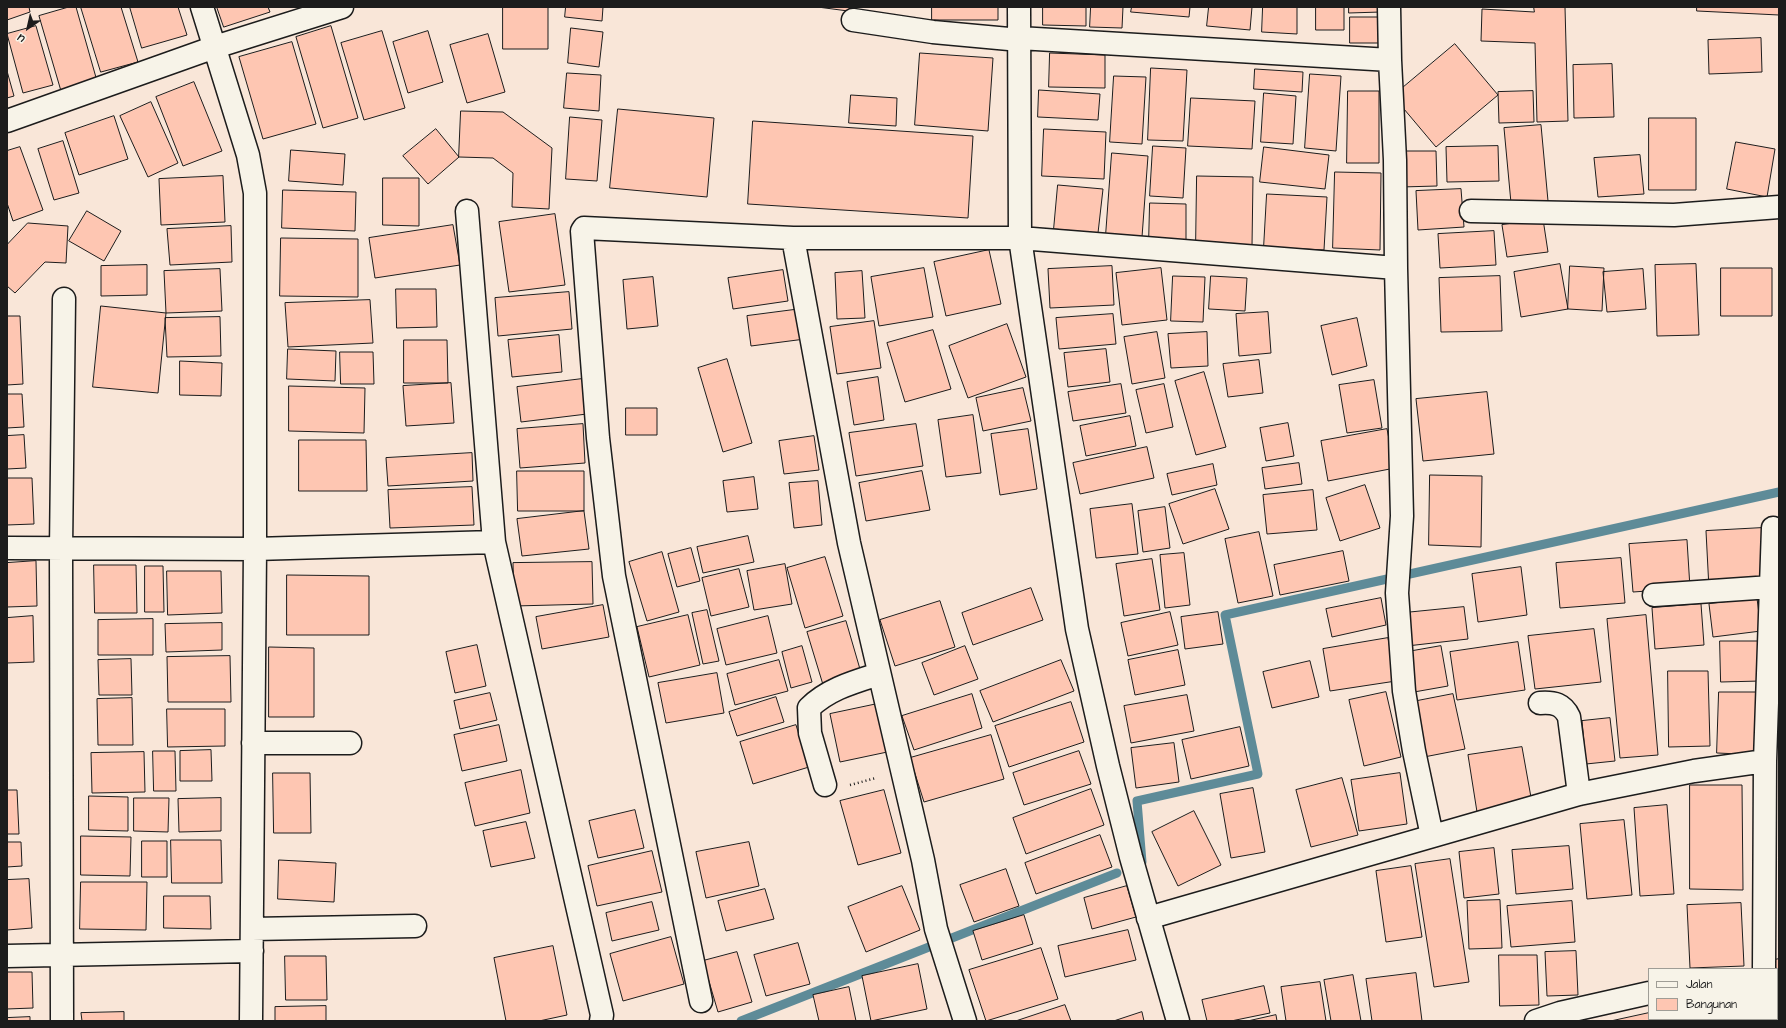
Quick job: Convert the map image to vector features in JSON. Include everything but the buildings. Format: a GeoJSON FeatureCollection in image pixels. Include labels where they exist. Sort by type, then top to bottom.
{"type":"FeatureCollection","features":[{"type":"Feature","properties":{"kind":"street"},"geometry":{"type":"LineString","coordinates":[[202,7],[248,155],[255,193],[255,549],[251,1021]]}},
{"type":"Feature","properties":{"kind":"street"},"geometry":{"type":"LineString","coordinates":[[7,122],[215,47],[342,7]]}},
{"type":"Feature","properties":{"kind":"street"},"geometry":{"type":"LineString","coordinates":[[1019,7],[1020,238],[1077,629],[1110,774],[1131,857],[1178,1021]]}},
{"type":"Feature","properties":{"kind":"street"},"geometry":{"type":"LineString","coordinates":[[1389,7],[1390,60],[1396,160],[1396,268],[1402,516],[1397,593],[1404,691],[1414,751],[1432,836]]}},
{"type":"Feature","properties":{"kind":"street"},"geometry":{"type":"LineString","coordinates":[[853,20],[933,32],[1009,39],[1019,38],[1390,60]]}},
{"type":"Feature","properties":{"kind":"street"},"geometry":{"type":"LineString","coordinates":[[1471,211],[1674,215],[1779,207]]}},
{"type":"Feature","properties":{"kind":"street"},"geometry":{"type":"LineString","coordinates":[[467,211],[494,542],[602,1014],[601,1021]]}},
{"type":"Feature","properties":{"kind":"street"},"geometry":{"type":"LineString","coordinates":[[701,1001],[614,576],[598,438],[582,231],[584,228],[793,238],[1020,238],[1396,268]]}},
{"type":"Feature","properties":{"kind":"street"},"geometry":{"type":"LineString","coordinates":[[793,238],[849,543],[923,860],[936,929],[965,1021]]}},
{"type":"Feature","properties":{"kind":"street"},"geometry":{"type":"LineString","coordinates":[[62,1021],[61,549],[64,299]]}},
{"type":"Feature","properties":{"kind":"street"},"geometry":{"type":"LineString","coordinates":[[1764,968],[1764,761],[1773,528]]}},
{"type":"Feature","properties":{"kind":"street"},"geometry":{"type":"LineString","coordinates":[[7,548],[255,549],[494,542]]}},
{"type":"Feature","properties":{"kind":"street"},"geometry":{"type":"LineString","coordinates":[[1654,595],[1771,587]]}},
{"type":"Feature","properties":{"kind":"street"},"geometry":{"type":"LineString","coordinates":[[825,785],[810,733],[809,708],[818,699],[842,686],[879,674]]}},
{"type":"Feature","properties":{"kind":"street"},"geometry":{"type":"LineString","coordinates":[[1540,702],[1552,702],[1560,705],[1569,717],[1579,794]]}},
{"type":"Feature","properties":{"kind":"street"},"geometry":{"type":"LineString","coordinates":[[253,743],[350,743]]}},
{"type":"Feature","properties":{"kind":"street"},"geometry":{"type":"LineString","coordinates":[[1148,918],[1579,794],[1694,770],[1764,761]]}},
{"type":"Feature","properties":{"kind":"street"},"geometry":{"type":"LineString","coordinates":[[252,929],[415,926]]}},
{"type":"Feature","properties":{"kind":"street"},"geometry":{"type":"LineString","coordinates":[[7,956],[252,951]]}},
{"type":"Feature","properties":{"kind":"street"},"geometry":{"type":"LineString","coordinates":[[1536,1021],[1560,1013],[1648,993]]}},
{"type":"Feature","properties":{"kind":"path"},"geometry":{"type":"LineString","coordinates":[[825,785],[845,786],[902,770]]}},
{"type":"Feature","properties":{"kind":"waterway"},"geometry":{"type":"LineString","coordinates":[[1142,862],[1137,801],[1258,774],[1225,615],[1779,492]]}},
{"type":"Feature","properties":{"kind":"waterway"},"geometry":{"type":"LineString","coordinates":[[741,1021],[1117,873]]}}]}
